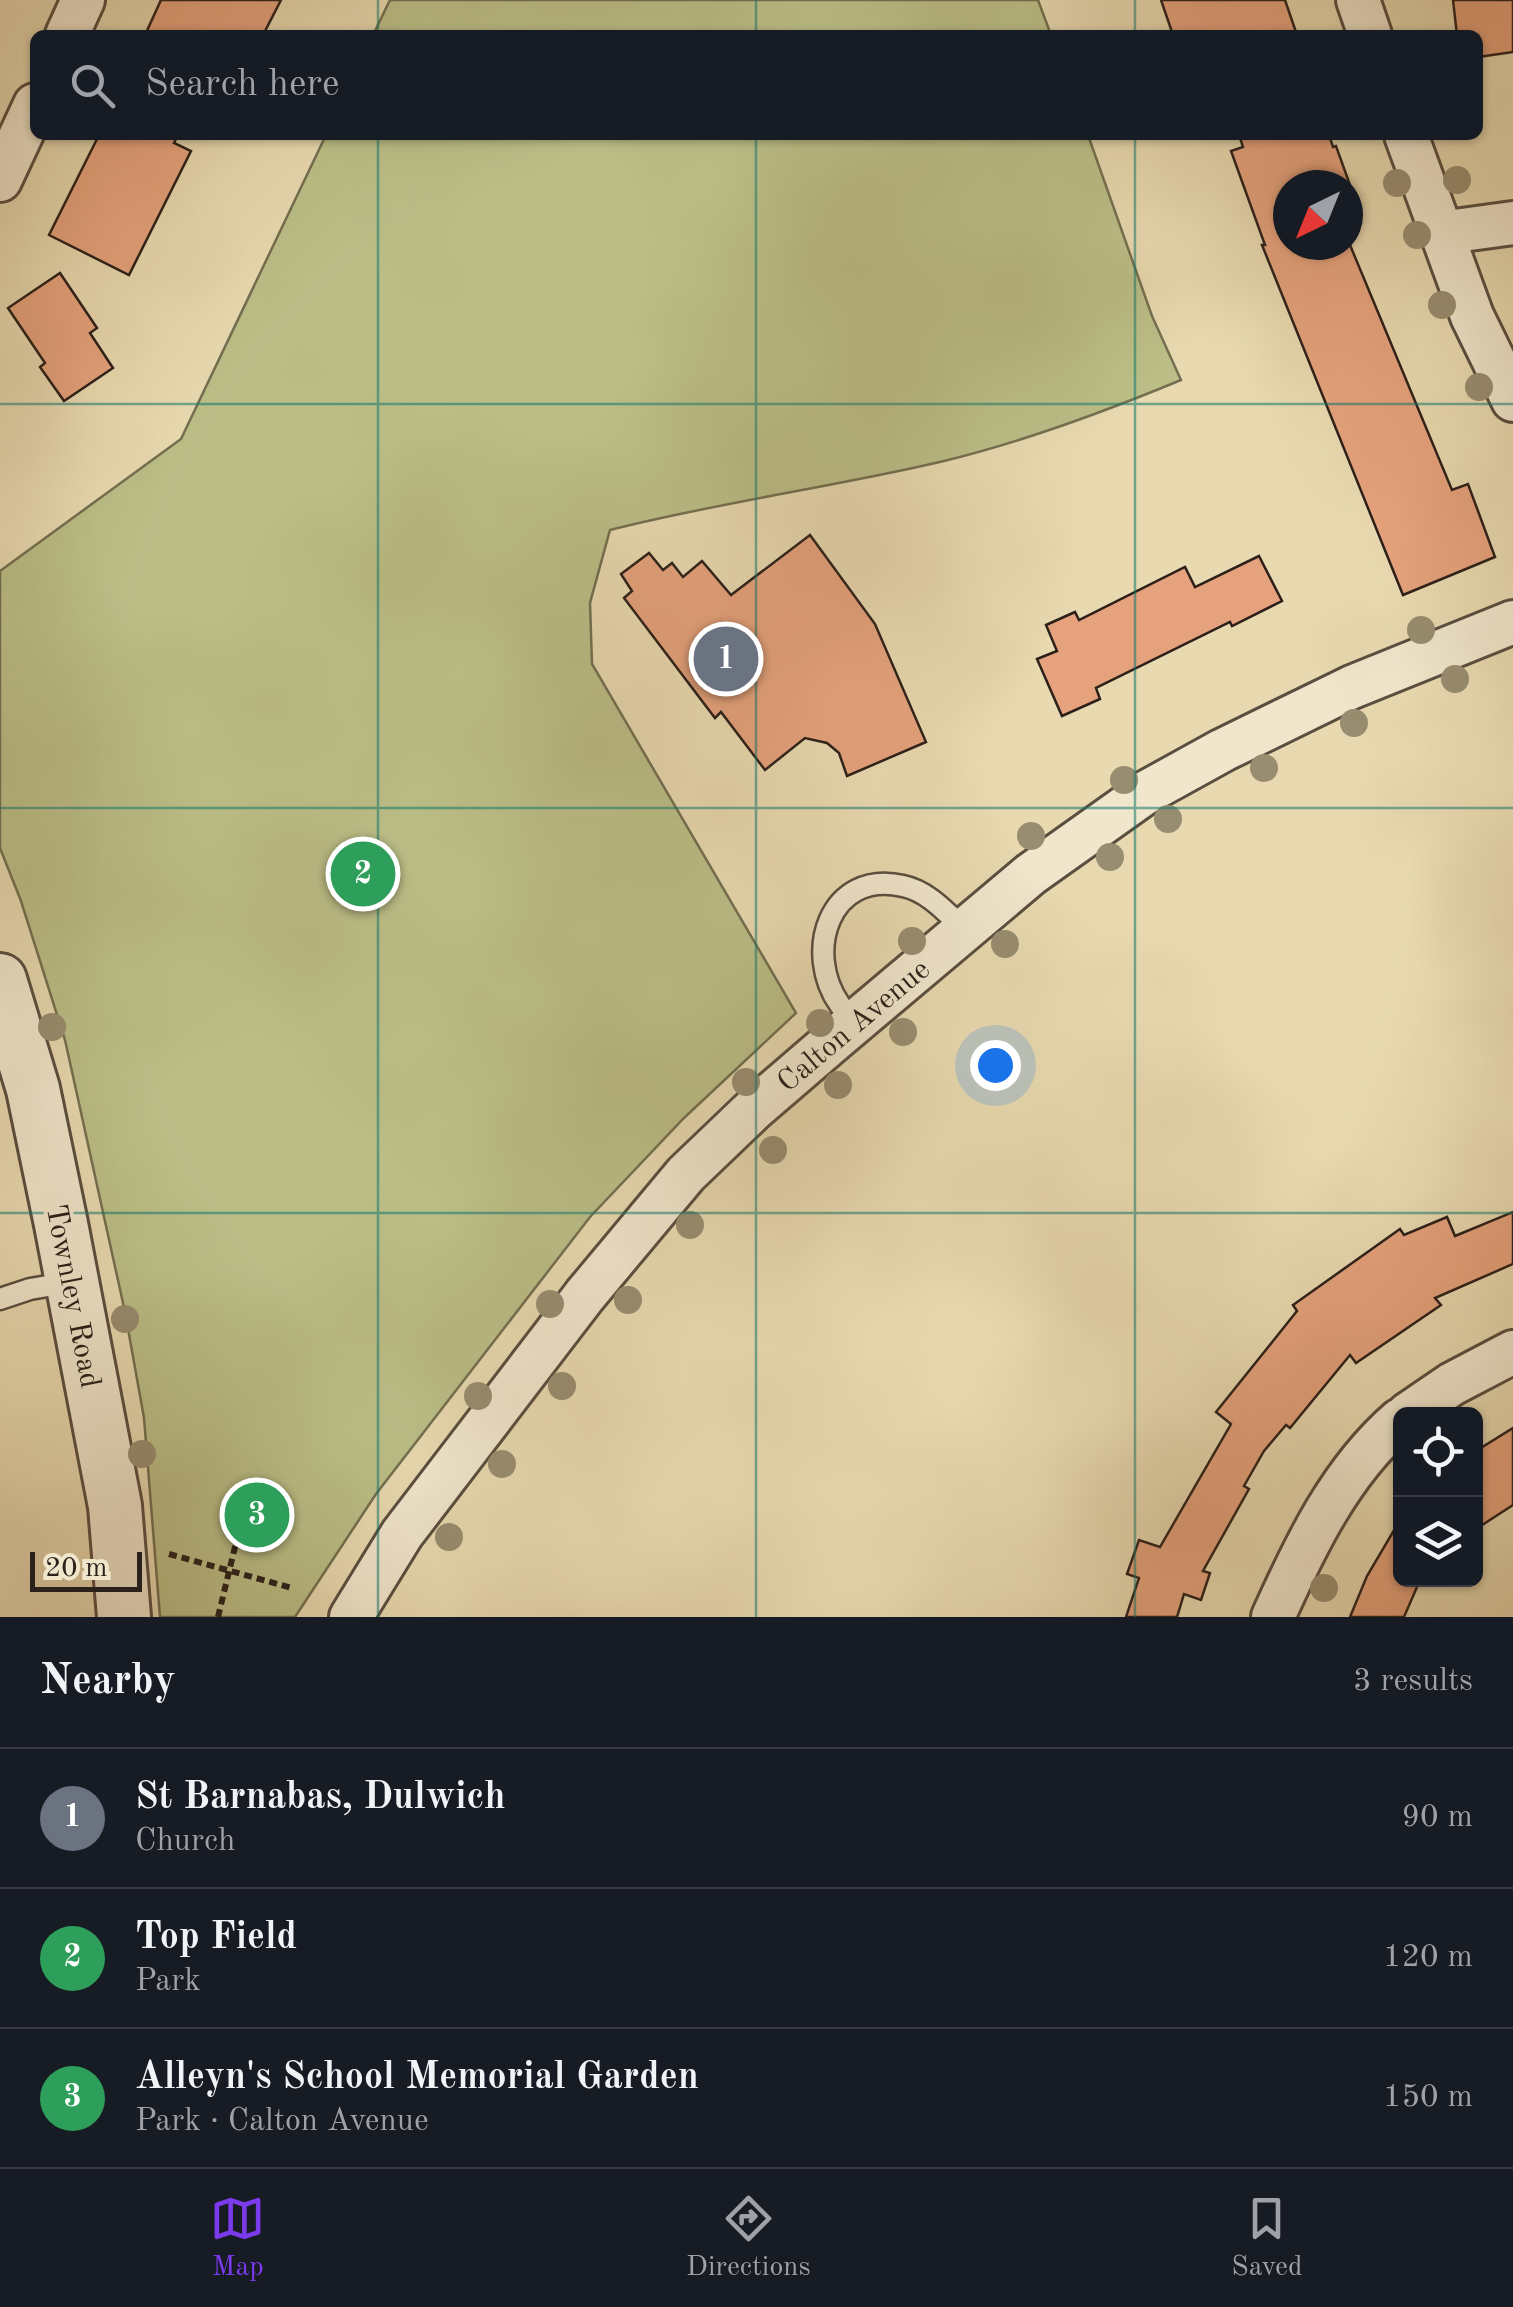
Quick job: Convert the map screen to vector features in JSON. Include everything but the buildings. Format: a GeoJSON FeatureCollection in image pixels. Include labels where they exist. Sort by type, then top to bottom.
{"type":"FeatureCollection","features":[{"type":"Feature","properties":{"kind":"street"},"geometry":{"type":"LineString","coordinates":[[69,30],[83,0]]}},
{"type":"Feature","properties":{"kind":"street"},"geometry":{"type":"LineString","coordinates":[[1358,0],[1368,30]]}},
{"type":"Feature","properties":{"kind":"street"},"geometry":{"type":"LineString","coordinates":[[0,180],[30,116]]}},
{"type":"Feature","properties":{"kind":"street"},"geometry":{"type":"LineString","coordinates":[[1408,140],[1440,233],[1489,354],[1513,400]]}},
{"type":"Feature","properties":{"kind":"street"},"geometry":{"type":"LineString","coordinates":[[1440,233],[1513,223]]}},
{"type":"Feature","properties":{"kind":"street","name":"Calton Avenue"},"geometry":{"type":"LineString","coordinates":[[351,1617],[414,1519],[585,1295],[673,1190],[755,1108],[856,1021],[1031,874],[1145,793],[1352,686],[1513,622]]}},
{"type":"Feature","properties":{"kind":"street","name":"Townley Road"},"geometry":{"type":"LineString","coordinates":[[0,980],[33,1089],[115,1506],[124,1617]]}},
{"type":"Feature","properties":{"kind":"street"},"geometry":{"type":"LineString","coordinates":[[1418,1407],[1513,1352]]}},
{"type":"Feature","properties":{"kind":"street"},"geometry":{"type":"LineString","coordinates":[[1273,1617],[1298,1561],[1337,1493],[1393,1427]]}},
{"type":"Feature","properties":{"kind":"lane"},"geometry":{"type":"LineString","coordinates":[[856,1021],[840,1005],[824,961],[823,936],[838,903],[865,887],[904,886],[924,894],[965,930]]}},
{"type":"Feature","properties":{"kind":"lane"},"geometry":{"type":"LineString","coordinates":[[0,1299],[71,1282]]}},
{"type":"Feature","properties":{"kind":"path"},"geometry":{"type":"LineString","coordinates":[[218,1617],[243,1514]]}},
{"type":"Feature","properties":{"kind":"path"},"geometry":{"type":"LineString","coordinates":[[169,1554],[292,1588]]}},
{"type":"Feature","properties":{"kind":"green space"},"geometry":{"type":"Polygon","coordinates":[[[390,0],[1038,0],[1049,30],[375,30],[390,0]]]}},
{"type":"Feature","properties":{"kind":"green space"},"geometry":{"type":"Polygon","coordinates":[[[324,140],[1090,140],[1152,316],[1181,380],[1064,425],[975,453],[610,530],[590,603],[592,664],[796,1013],[684,1118],[590,1217],[376,1494],[295,1617],[160,1617],[144,1418],[125,1312],[65,1040],[0,848],[0,571],[181,439],[324,140]]]}},
{"type":"Feature","properties":{"kind":"place","name":"St Barnabas, Dulwich"},"geometry":{"type":"Point","coordinates":[726,659]}},
{"type":"Feature","properties":{"kind":"place","name":"Top Field"},"geometry":{"type":"Point","coordinates":[363,874]}},
{"type":"Feature","properties":{"kind":"place","name":"Alleyn's School Memorial Garden"},"geometry":{"type":"Point","coordinates":[257,1515]}}]}
